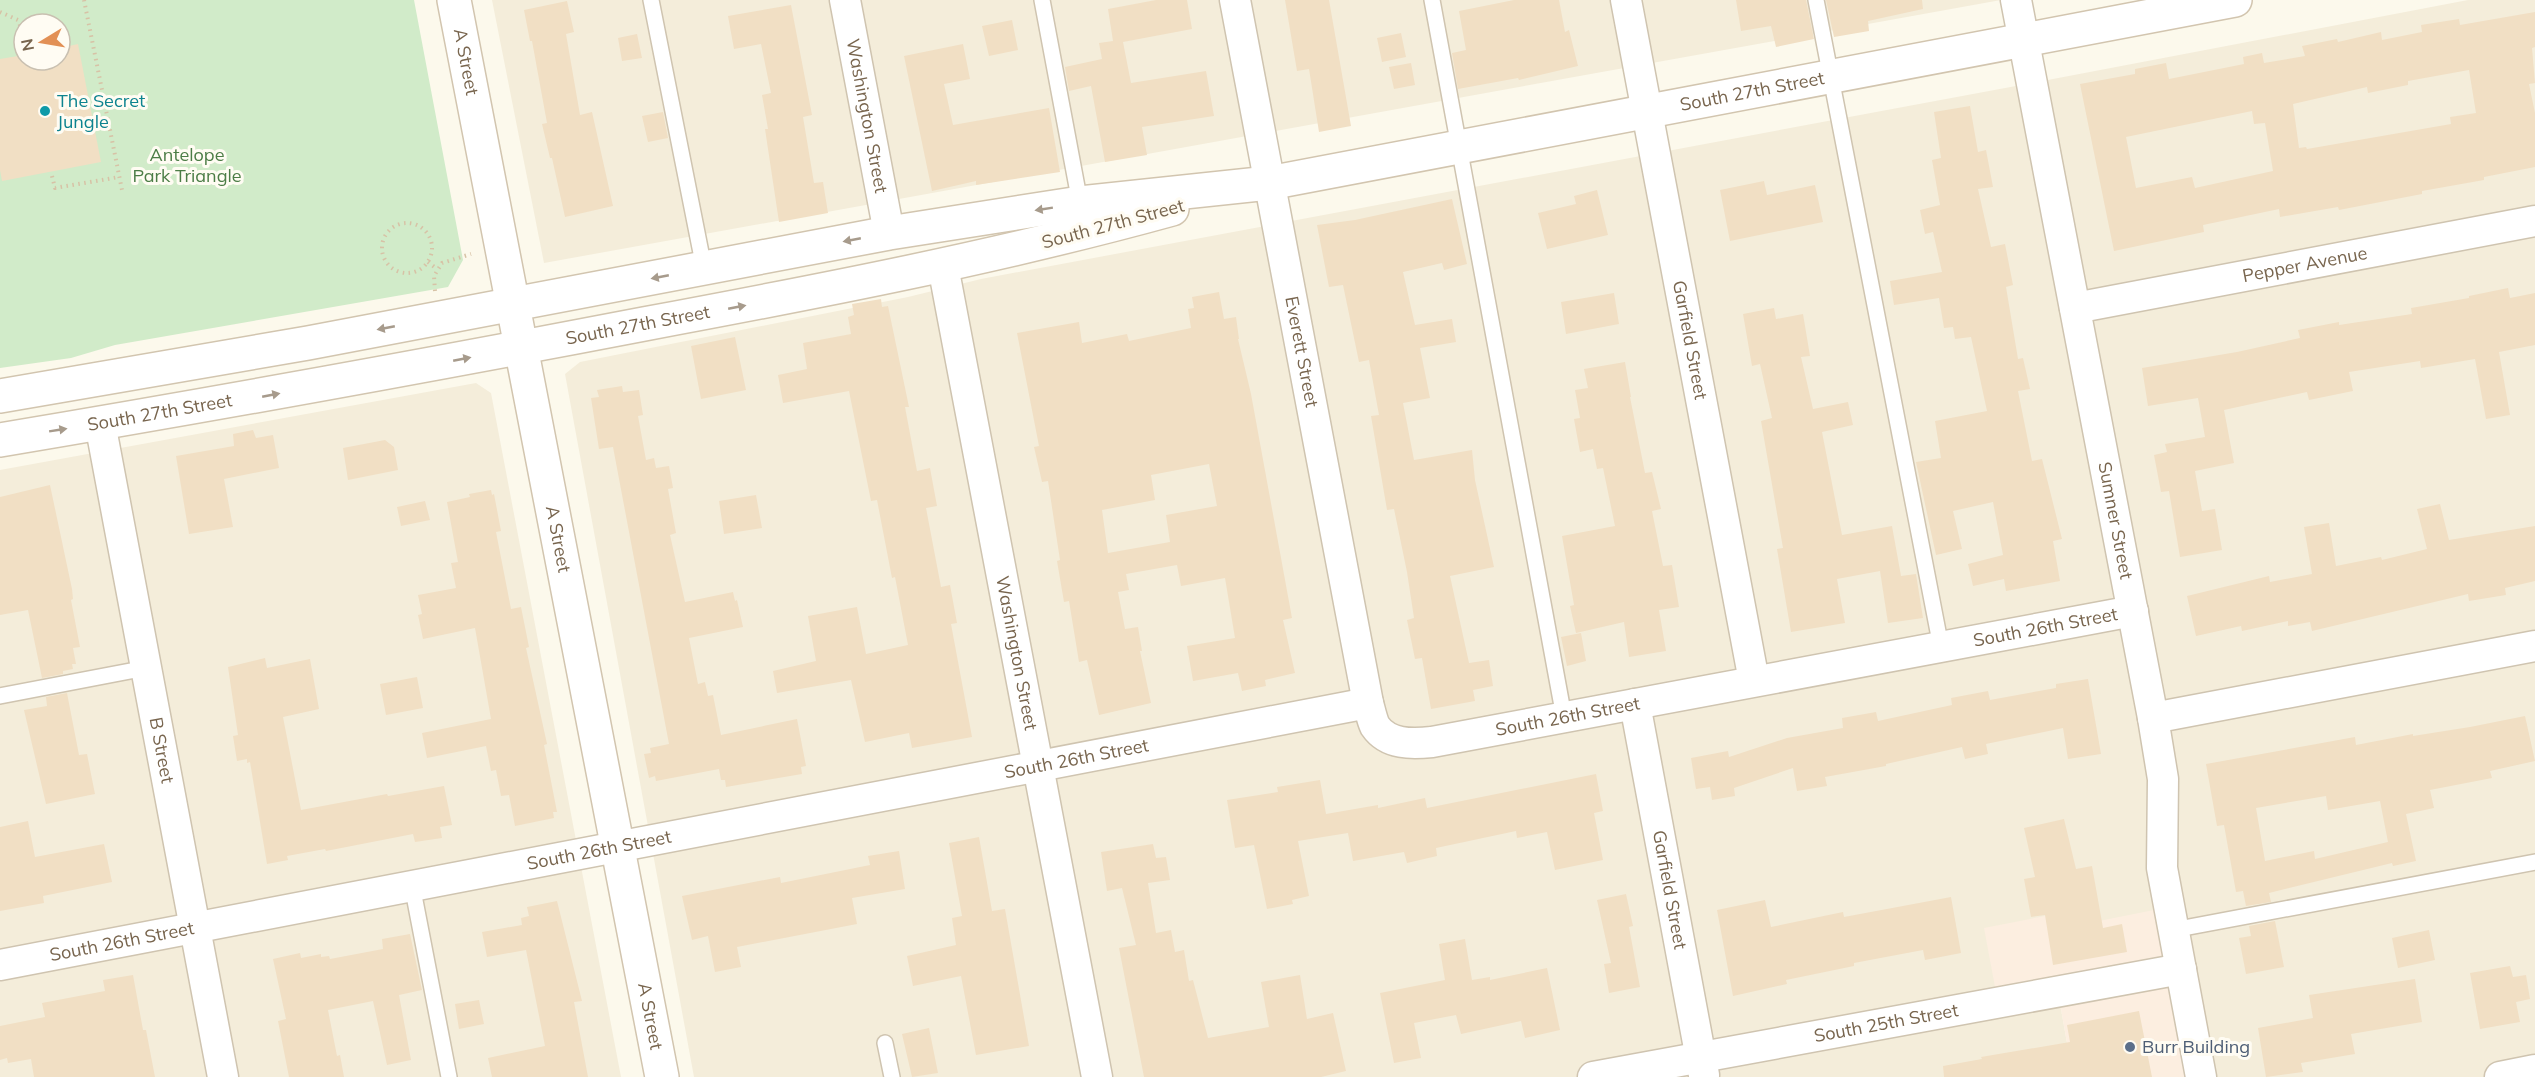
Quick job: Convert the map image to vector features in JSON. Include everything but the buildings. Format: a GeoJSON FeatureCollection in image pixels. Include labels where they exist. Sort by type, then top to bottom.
{"type":"FeatureCollection","features":[{"type":"Feature","properties":{"kind":"main road","name":"A Street"},"geometry":{"type":"LineString","coordinates":[[454,0],[662,1077]]}},
{"type":"Feature","properties":{"kind":"main road","name":"South 27th Street"},"geometry":{"type":"LineString","coordinates":[[0,440],[521,348],[943,266],[1086,233],[1269,183],[2224,1]]}},
{"type":"Feature","properties":{"kind":"main road","name":"South 27th Street"},"geometry":{"type":"LineString","coordinates":[[0,396],[182,366],[889,233],[1080,203],[1269,183]]}},
{"type":"Feature","properties":{"kind":"street","name":"Washington Street"},"geometry":{"type":"LineString","coordinates":[[845,0],[889,233]]}},
{"type":"Feature","properties":{"kind":"street","name":"Everett Street"},"geometry":{"type":"LineString","coordinates":[[1235,0],[1368,703]]}},
{"type":"Feature","properties":{"kind":"street","name":"Garfield Street"},"geometry":{"type":"LineString","coordinates":[[1626,0],[1754,681]]}},
{"type":"Feature","properties":{"kind":"street","name":"Sumner Street"},"geometry":{"type":"LineString","coordinates":[[2016,0],[2153,718],[2163,787],[2162,868],[2201,1077]]}},
{"type":"Feature","properties":{"kind":"street","name":"Pepper Avenue"},"geometry":{"type":"LineString","coordinates":[[2075,309],[2535,221]]}},
{"type":"Feature","properties":{"kind":"street","name":"Washington Street"},"geometry":{"type":"LineString","coordinates":[[943,266],[1097,1077]]}},
{"type":"Feature","properties":{"kind":"street","name":"B Street"},"geometry":{"type":"LineString","coordinates":[[100,423],[223,1077]]}},
{"type":"Feature","properties":{"kind":"street","name":"South 26th Street"},"geometry":{"type":"LineString","coordinates":[[0,965],[1368,703],[1376,726],[1390,739],[1408,744],[1432,742],[2133,611]]}},
{"type":"Feature","properties":{"kind":"street"},"geometry":{"type":"LineString","coordinates":[[2153,718],[2535,646]]}},
{"type":"Feature","properties":{"kind":"street","name":"Garfield Street"},"geometry":{"type":"LineString","coordinates":[[1635,704],[1702,1067]]}},
{"type":"Feature","properties":{"kind":"street","name":"South 25th Street"},"geometry":{"type":"LineString","coordinates":[[1593,1077],[1702,1067],[2181,969]]}},
{"type":"Feature","properties":{"kind":"street"},"geometry":{"type":"LineString","coordinates":[[2500,1077],[2535,1070]]}},
{"type":"Feature","properties":{"kind":"lane"},"geometry":{"type":"LineString","coordinates":[[651,0],[704,268]]}},
{"type":"Feature","properties":{"kind":"lane"},"geometry":{"type":"LineString","coordinates":[[1042,0],[1080,203]]}},
{"type":"Feature","properties":{"kind":"lane"},"geometry":{"type":"LineString","coordinates":[[1432,0],[1564,717]]}},
{"type":"Feature","properties":{"kind":"lane"},"geometry":{"type":"LineString","coordinates":[[1816,0],[1941,647]]}},
{"type":"Feature","properties":{"kind":"lane"},"geometry":{"type":"LineString","coordinates":[[0,696],[146,668]]}},
{"type":"Feature","properties":{"kind":"lane"},"geometry":{"type":"LineString","coordinates":[[2173,930],[2535,862]]}},
{"type":"Feature","properties":{"kind":"lane"},"geometry":{"type":"LineString","coordinates":[[412,885],[448,1077]]}},
{"type":"Feature","properties":{"kind":"lane"},"geometry":{"type":"LineString","coordinates":[[885,1043],[892,1077]]}},
{"type":"Feature","properties":{"kind":"path"},"geometry":{"type":"LineString","coordinates":[[84,0],[122,190]]}},
{"type":"Feature","properties":{"kind":"path"},"geometry":{"type":"LineString","coordinates":[[52,176],[55,188],[119,177]]}},
{"type":"Feature","properties":{"kind":"path"},"geometry":{"type":"LineString","coordinates":[[406,224],[417,225],[427,233],[432,244],[431,257],[428,262],[413,273],[400,272],[390,267],[384,257],[382,246],[386,235],[395,227],[406,224]]}},
{"type":"Feature","properties":{"kind":"path"},"geometry":{"type":"LineString","coordinates":[[436,296],[433,283],[437,269],[448,260],[471,254]]}},
{"type":"Feature","properties":{"kind":"path"},"geometry":{"type":"LineString","coordinates":[[428,262],[437,269]]}},
{"type":"Feature","properties":{"kind":"shaded area"},"geometry":{"type":"Polygon","coordinates":[[[492,0],[2001,0],[544,263],[492,0]]]}},
{"type":"Feature","properties":{"kind":"shaded area"},"geometry":{"type":"Polygon","coordinates":[[[2468,0],[2535,0],[2535,1077],[2201,1077],[2058,992],[2073,1077],[694,1077],[565,374],[580,362],[908,297],[981,279],[2468,0]]]}},
{"type":"Feature","properties":{"kind":"shaded area"},"geometry":{"type":"Polygon","coordinates":[[[476,383],[491,393],[621,1077],[0,1077],[0,470],[476,383]]]}},
{"type":"Feature","properties":{"kind":"shaded area"},"geometry":{"type":"Polygon","coordinates":[[[2169,907],[2201,1077],[2073,1077],[2058,992],[1998,1003],[1984,928],[2050,915],[2054,930],[2169,907]]]}},
{"type":"Feature","properties":{"kind":"green space","name":"Antelope Park Triangle"},"geometry":{"type":"Polygon","coordinates":[[[0,0],[414,0],[463,260],[448,287],[115,345],[71,358],[0,368],[0,0]]]}},
{"type":"Feature","properties":{"kind":"place","name":"The Secret Jungle"},"geometry":{"type":"Point","coordinates":[45,111]}},
{"type":"Feature","properties":{"kind":"place","name":"Burr Building"},"geometry":{"type":"Point","coordinates":[2130,1047]}}]}
